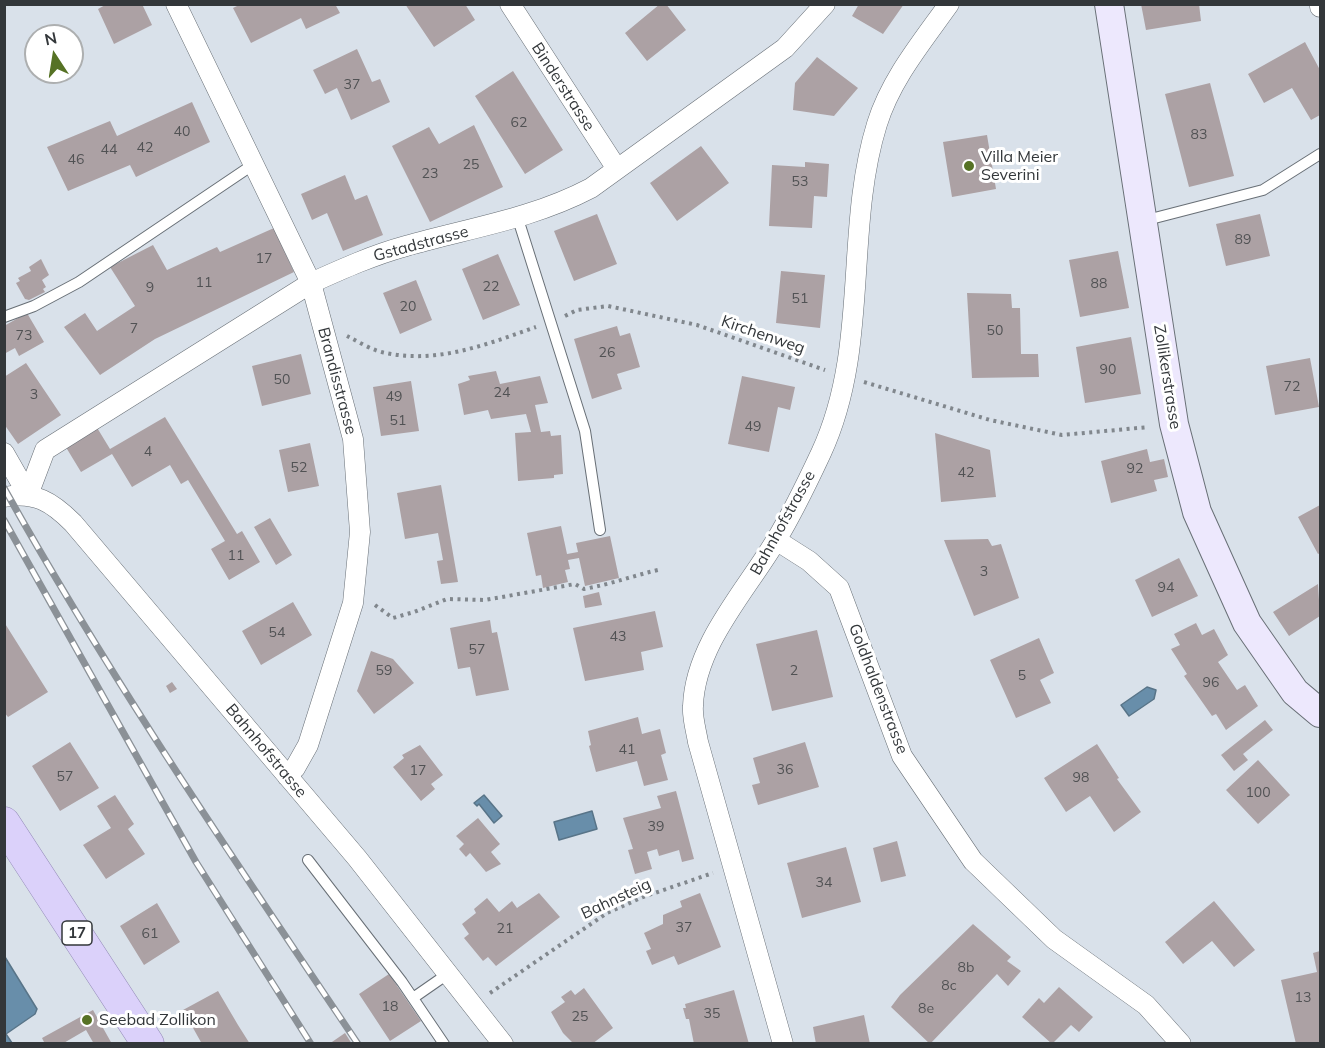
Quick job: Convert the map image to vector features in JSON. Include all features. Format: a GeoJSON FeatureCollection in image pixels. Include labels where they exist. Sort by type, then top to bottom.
{"type":"FeatureCollection","features":[{"type":"Feature","properties":{"kind":"main road","name":"Zollikerstrasse"},"geometry":{"type":"LineString","coordinates":[[1109,4],[1174,424],[1197,512],[1247,623],[1295,692],[1320,713]]}},
{"type":"Feature","properties":{"kind":"main road","name":"17"},"geometry":{"type":"LineString","coordinates":[[4,823],[148,1044]]}},
{"type":"Feature","properties":{"kind":"street","name":"Brandisstrasse"},"geometry":{"type":"LineString","coordinates":[[176,4],[311,283],[353,439],[360,532],[353,603],[308,745],[295,768],[287,776]]}},
{"type":"Feature","properties":{"kind":"street","name":"Binderstrasse"},"geometry":{"type":"LineString","coordinates":[[510,4],[617,169]]}},
{"type":"Feature","properties":{"kind":"street","name":"Gstadstrasse"},"geometry":{"type":"LineString","coordinates":[[28,495],[45,450],[311,283],[358,262],[405,246],[518,219],[562,203],[591,188],[785,48],[825,4]]}},
{"type":"Feature","properties":{"kind":"street","name":"Bahnhofstrasse"},"geometry":{"type":"LineString","coordinates":[[783,1044],[698,742],[693,706],[700,670],[714,638],[776,540],[822,451],[844,376],[855,315],[868,156],[891,89],[950,4]]}},
{"type":"Feature","properties":{"kind":"street"},"geometry":{"type":"LineString","coordinates":[[4,453],[28,495]]}},
{"type":"Feature","properties":{"kind":"street","name":"Bahnhofstrasse"},"geometry":{"type":"LineString","coordinates":[[4,497],[28,495],[46,500],[73,523],[287,776],[449,973],[503,1044]]}},
{"type":"Feature","properties":{"kind":"street","name":"Goldhaldenstrasse"},"geometry":{"type":"LineString","coordinates":[[776,540],[809,561],[839,588],[902,756],[973,861],[1054,939],[1146,1005],[1181,1044]]}},
{"type":"Feature","properties":{"kind":"lane"},"geometry":{"type":"LineString","coordinates":[[1143,221],[1263,190],[1320,154]]}},
{"type":"Feature","properties":{"kind":"lane"},"geometry":{"type":"LineString","coordinates":[[4,317],[34,306],[79,282],[254,164]]}},
{"type":"Feature","properties":{"kind":"lane"},"geometry":{"type":"LineString","coordinates":[[518,219],[585,431],[600,530]]}},
{"type":"Feature","properties":{"kind":"lane"},"geometry":{"type":"LineString","coordinates":[[308,860],[413,998],[444,1044]]}},
{"type":"Feature","properties":{"kind":"lane"},"geometry":{"type":"LineString","coordinates":[[413,998],[449,973]]}},
{"type":"Feature","properties":{"kind":"path","name":"Kirchenweg"},"geometry":{"type":"LineString","coordinates":[[348,336],[385,353],[429,356],[469,350],[549,323],[578,310],[608,306],[697,325],[844,376],[990,420],[1062,435],[1174,424]]}},
{"type":"Feature","properties":{"kind":"path"},"geometry":{"type":"LineString","coordinates":[[375,605],[393,618],[447,599],[485,600],[575,584],[584,589],[622,582],[629,576],[662,569]]}},
{"type":"Feature","properties":{"kind":"path","name":"Bahnsteig"},"geometry":{"type":"LineString","coordinates":[[491,993],[607,913],[643,897],[733,866]]}},
{"type":"Feature","properties":{"kind":"water"},"geometry":{"type":"Polygon","coordinates":[[[1147,687],[1156,690],[1154,699],[1129,716],[1121,705],[1147,687]]]}},
{"type":"Feature","properties":{"kind":"water"},"geometry":{"type":"Polygon","coordinates":[[[484,795],[502,816],[494,823],[479,804],[477,806],[474,803],[484,795]]]}},
{"type":"Feature","properties":{"kind":"water"},"geometry":{"type":"Polygon","coordinates":[[[592,811],[597,829],[559,840],[554,822],[592,811]]]}},
{"type":"Feature","properties":{"kind":"water"},"geometry":{"type":"Polygon","coordinates":[[[5,957],[37,1009],[35,1014],[6,1034],[12,1043],[5,1043],[5,957]]]}},
{"type":"Feature","properties":{"kind":"building"},"geometry":{"type":"Polygon","coordinates":[[[107,4],[142,4],[152,25],[114,44],[98,9],[107,4]]]}},
{"type":"Feature","properties":{"kind":"building"},"geometry":{"type":"Polygon","coordinates":[[[241,4],[335,4],[340,13],[306,29],[301,18],[251,43],[233,8],[241,4]]]}},
{"type":"Feature","properties":{"kind":"building"},"geometry":{"type":"Polygon","coordinates":[[[405,4],[465,4],[475,20],[434,47],[405,4]]]}},
{"type":"Feature","properties":{"kind":"building"},"geometry":{"type":"Polygon","coordinates":[[[660,4],[666,4],[686,30],[647,61],[625,33],[660,4]]]}},
{"type":"Feature","properties":{"kind":"building"},"geometry":{"type":"Polygon","coordinates":[[[859,4],[904,4],[883,34],[852,16],[859,4]]]}},
{"type":"Feature","properties":{"kind":"building"},"geometry":{"type":"Polygon","coordinates":[[[1141,4],[1199,4],[1201,21],[1146,30],[1141,4]]]}},
{"type":"Feature","properties":{"kind":"building"},"geometry":{"type":"Polygon","coordinates":[[[1305,42],[1320,70],[1320,115],[1311,120],[1292,88],[1264,103],[1248,74],[1305,42]]]}},
{"type":"Feature","properties":{"kind":"building"},"geometry":{"type":"Polygon","coordinates":[[[357,49],[372,82],[380,79],[390,102],[351,120],[337,88],[325,94],[313,70],[357,49]]]}},
{"type":"Feature","properties":{"kind":"building"},"geometry":{"type":"Polygon","coordinates":[[[817,57],[858,88],[834,116],[793,110],[795,83],[817,57]]]}},
{"type":"Feature","properties":{"kind":"building"},"geometry":{"type":"Polygon","coordinates":[[[513,71],[563,150],[525,174],[475,96],[513,71]]]}},
{"type":"Feature","properties":{"kind":"building"},"geometry":{"type":"Polygon","coordinates":[[[1210,83],[1234,176],[1189,187],[1165,94],[1210,83]]]}},
{"type":"Feature","properties":{"kind":"building"},"geometry":{"type":"Polygon","coordinates":[[[192,102],[210,142],[136,177],[130,165],[68,191],[47,147],[110,121],[117,136],[192,102]]]}},
{"type":"Feature","properties":{"kind":"building"},"geometry":{"type":"Polygon","coordinates":[[[474,125],[503,187],[430,222],[392,146],[429,127],[439,144],[474,125]]]}},
{"type":"Feature","properties":{"kind":"building","name":"Villa Meier Severini"},"geometry":{"type":"Polygon","coordinates":[[[987,135],[996,189],[952,197],[943,142],[987,135]]]}},
{"type":"Feature","properties":{"kind":"building"},"geometry":{"type":"Polygon","coordinates":[[[701,146],[729,183],[677,221],[650,183],[701,146]]]}},
{"type":"Feature","properties":{"kind":"building"},"geometry":{"type":"Polygon","coordinates":[[[805,162],[829,164],[827,197],[814,196],[812,228],[769,226],[772,165],[805,167],[805,162]]]}},
{"type":"Feature","properties":{"kind":"building"},"geometry":{"type":"Polygon","coordinates":[[[345,175],[355,200],[367,195],[383,235],[343,251],[327,213],[312,220],[301,194],[345,175]]]}},
{"type":"Feature","properties":{"kind":"building"},"geometry":{"type":"Polygon","coordinates":[[[597,214],[617,264],[574,281],[554,231],[597,214]]]}},
{"type":"Feature","properties":{"kind":"building"},"geometry":{"type":"Polygon","coordinates":[[[1260,214],[1270,256],[1226,266],[1216,224],[1260,214]]]}},
{"type":"Feature","properties":{"kind":"building"},"geometry":{"type":"Polygon","coordinates":[[[274,228],[294,272],[155,339],[100,375],[64,327],[85,313],[97,331],[135,306],[110,267],[153,245],[167,270],[217,247],[220,252],[274,228]]]}},
{"type":"Feature","properties":{"kind":"building"},"geometry":{"type":"Polygon","coordinates":[[[1118,251],[1129,308],[1080,317],[1069,260],[1118,251]]]}},
{"type":"Feature","properties":{"kind":"building"},"geometry":{"type":"Polygon","coordinates":[[[498,254],[520,305],[483,320],[462,269],[498,254]]]}},
{"type":"Feature","properties":{"kind":"building"},"geometry":{"type":"Polygon","coordinates":[[[41,259],[49,275],[42,280],[46,287],[43,289],[45,292],[29,300],[25,299],[16,283],[20,281],[18,278],[31,271],[29,267],[41,259]]]}},
{"type":"Feature","properties":{"kind":"building"},"geometry":{"type":"Polygon","coordinates":[[[781,271],[825,275],[820,328],[776,323],[781,271]]]}},
{"type":"Feature","properties":{"kind":"building"},"geometry":{"type":"Polygon","coordinates":[[[416,280],[432,320],[400,334],[383,293],[416,280]]]}},
{"type":"Feature","properties":{"kind":"building"},"geometry":{"type":"Polygon","coordinates":[[[967,293],[1011,294],[1012,308],[1020,308],[1021,354],[1038,354],[1039,377],[972,378],[967,293]]]}},
{"type":"Feature","properties":{"kind":"building"},"geometry":{"type":"Polygon","coordinates":[[[27,313],[44,342],[19,356],[15,348],[4,354],[4,326],[27,313]]]}},
{"type":"Feature","properties":{"kind":"building"},"geometry":{"type":"Polygon","coordinates":[[[617,326],[620,336],[630,333],[640,367],[617,374],[622,389],[592,399],[574,339],[617,326]]]}},
{"type":"Feature","properties":{"kind":"building"},"geometry":{"type":"Polygon","coordinates":[[[1131,337],[1141,394],[1085,403],[1076,347],[1131,337]]]}},
{"type":"Feature","properties":{"kind":"building"},"geometry":{"type":"Polygon","coordinates":[[[301,354],[311,394],[262,406],[252,366],[301,354]]]}},
{"type":"Feature","properties":{"kind":"building"},"geometry":{"type":"Polygon","coordinates":[[[1310,358],[1319,407],[1275,415],[1266,366],[1310,358]]]}},
{"type":"Feature","properties":{"kind":"building"},"geometry":{"type":"Polygon","coordinates":[[[26,363],[61,415],[18,444],[4,424],[4,377],[26,363]]]}},
{"type":"Feature","properties":{"kind":"building"},"geometry":{"type":"Polygon","coordinates":[[[496,371],[500,384],[540,376],[548,403],[535,405],[541,432],[550,431],[551,436],[561,435],[563,474],[554,475],[554,478],[518,481],[515,433],[531,432],[526,414],[491,419],[488,410],[464,415],[458,384],[470,380],[468,376],[496,371]]]}},
{"type":"Feature","properties":{"kind":"building"},"geometry":{"type":"Polygon","coordinates":[[[742,376],[795,387],[790,410],[778,407],[769,452],[728,444],[742,376]]]}},
{"type":"Feature","properties":{"kind":"building"},"geometry":{"type":"Polygon","coordinates":[[[411,381],[419,431],[381,436],[373,387],[411,381]]]}},
{"type":"Feature","properties":{"kind":"building"},"geometry":{"type":"Polygon","coordinates":[[[165,417],[237,534],[242,531],[260,562],[229,580],[211,549],[225,541],[188,480],[181,484],[170,465],[132,487],[112,454],[81,472],[64,444],[96,426],[110,449],[165,417]]]}},
{"type":"Feature","properties":{"kind":"building"},"geometry":{"type":"Polygon","coordinates":[[[935,433],[990,450],[996,497],[941,502],[935,433]]]}},
{"type":"Feature","properties":{"kind":"building"},"geometry":{"type":"Polygon","coordinates":[[[310,443],[319,486],[288,492],[279,450],[310,443]]]}},
{"type":"Feature","properties":{"kind":"building"},"geometry":{"type":"Polygon","coordinates":[[[1147,449],[1150,462],[1164,459],[1168,477],[1154,480],[1157,491],[1111,503],[1101,461],[1147,449]]]}},
{"type":"Feature","properties":{"kind":"building"},"geometry":{"type":"Polygon","coordinates":[[[441,485],[458,582],[441,584],[437,561],[443,560],[438,533],[405,539],[397,493],[441,485]]]}},
{"type":"Feature","properties":{"kind":"building"},"geometry":{"type":"Polygon","coordinates":[[[1320,505],[1320,553],[1318,554],[1298,517],[1320,505]]]}},
{"type":"Feature","properties":{"kind":"building"},"geometry":{"type":"Polygon","coordinates":[[[270,518],[292,555],[276,565],[254,527],[270,518]]]}},
{"type":"Feature","properties":{"kind":"building"},"geometry":{"type":"Polygon","coordinates":[[[561,526],[567,554],[578,552],[576,543],[610,536],[619,578],[585,586],[579,558],[568,560],[570,569],[565,570],[568,582],[543,588],[541,575],[536,576],[527,533],[561,526]]]}},
{"type":"Feature","properties":{"kind":"building"},"geometry":{"type":"Polygon","coordinates":[[[988,539],[992,546],[1001,544],[1019,598],[974,616],[944,540],[988,539]]]}},
{"type":"Feature","properties":{"kind":"building"},"geometry":{"type":"Polygon","coordinates":[[[1179,558],[1198,596],[1152,617],[1135,580],[1179,558]]]}},
{"type":"Feature","properties":{"kind":"building"},"geometry":{"type":"Polygon","coordinates":[[[1318,584],[1320,616],[1289,636],[1273,612],[1318,584]]]}},
{"type":"Feature","properties":{"kind":"building"},"geometry":{"type":"Polygon","coordinates":[[[599,592],[602,605],[585,608],[583,596],[599,592]]]}},
{"type":"Feature","properties":{"kind":"building"},"geometry":{"type":"Polygon","coordinates":[[[293,602],[312,635],[261,665],[242,631],[293,602]]]}},
{"type":"Feature","properties":{"kind":"building"},"geometry":{"type":"Polygon","coordinates":[[[655,611],[663,647],[641,652],[644,670],[585,681],[573,628],[655,611]]]}},
{"type":"Feature","properties":{"kind":"building"},"geometry":{"type":"Polygon","coordinates":[[[490,620],[492,633],[497,632],[509,690],[476,696],[470,667],[458,669],[450,628],[490,620]]]}},
{"type":"Feature","properties":{"kind":"building"},"geometry":{"type":"Polygon","coordinates":[[[4,622],[48,692],[8,717],[4,712],[4,622]]]}},
{"type":"Feature","properties":{"kind":"building"},"geometry":{"type":"Polygon","coordinates":[[[1196,623],[1202,635],[1214,629],[1228,655],[1218,662],[1237,690],[1245,685],[1258,706],[1226,730],[1216,714],[1212,716],[1184,676],[1187,674],[1171,649],[1180,645],[1174,634],[1196,623]]]}},
{"type":"Feature","properties":{"kind":"building"},"geometry":{"type":"Polygon","coordinates":[[[817,630],[833,697],[772,711],[756,644],[817,630]]]}},
{"type":"Feature","properties":{"kind":"building"},"geometry":{"type":"Polygon","coordinates":[[[1039,638],[1054,673],[1040,680],[1051,703],[1016,718],[990,660],[1039,638]]]}},
{"type":"Feature","properties":{"kind":"building"},"geometry":{"type":"Polygon","coordinates":[[[371,651],[393,659],[414,683],[374,714],[357,691],[371,651]]]}},
{"type":"Feature","properties":{"kind":"building"},"geometry":{"type":"Polygon","coordinates":[[[172,682],[177,689],[170,693],[166,686],[172,682]]]}},
{"type":"Feature","properties":{"kind":"building"},"geometry":{"type":"Polygon","coordinates":[[[638,717],[642,734],[660,729],[666,753],[661,755],[668,780],[644,786],[637,761],[596,772],[589,746],[591,745],[588,731],[638,717]]]}},
{"type":"Feature","properties":{"kind":"building"},"geometry":{"type":"Polygon","coordinates":[[[1265,720],[1273,730],[1243,754],[1248,760],[1234,771],[1221,755],[1265,720]]]}},
{"type":"Feature","properties":{"kind":"building"},"geometry":{"type":"Polygon","coordinates":[[[70,742],[99,788],[60,811],[32,766],[70,742]]]}},
{"type":"Feature","properties":{"kind":"building"},"geometry":{"type":"Polygon","coordinates":[[[805,742],[819,787],[758,805],[752,785],[760,783],[753,758],[805,742]]]}},
{"type":"Feature","properties":{"kind":"building"},"geometry":{"type":"Polygon","coordinates":[[[1097,744],[1119,778],[1117,779],[1141,812],[1114,832],[1090,796],[1066,812],[1044,778],[1097,744]]]}},
{"type":"Feature","properties":{"kind":"building"},"geometry":{"type":"Polygon","coordinates":[[[420,745],[443,775],[431,784],[435,789],[421,801],[393,767],[404,758],[402,755],[420,745]]]}},
{"type":"Feature","properties":{"kind":"building"},"geometry":{"type":"Polygon","coordinates":[[[1258,760],[1290,795],[1258,824],[1226,790],[1258,760]]]}},
{"type":"Feature","properties":{"kind":"building"},"geometry":{"type":"Polygon","coordinates":[[[676,791],[694,859],[682,862],[679,850],[659,856],[657,849],[647,852],[652,869],[635,874],[628,850],[633,849],[623,818],[661,808],[657,796],[676,791]]]}},
{"type":"Feature","properties":{"kind":"building"},"geometry":{"type":"Polygon","coordinates":[[[115,795],[134,824],[128,829],[145,854],[106,879],[83,845],[111,828],[97,806],[115,795]]]}},
{"type":"Feature","properties":{"kind":"building"},"geometry":{"type":"Polygon","coordinates":[[[478,818],[500,844],[491,852],[501,864],[486,872],[470,853],[466,857],[459,849],[464,844],[456,836],[478,818]]]}},
{"type":"Feature","properties":{"kind":"building"},"geometry":{"type":"Polygon","coordinates":[[[897,841],[906,876],[881,882],[873,848],[897,841]]]}},
{"type":"Feature","properties":{"kind":"building"},"geometry":{"type":"Polygon","coordinates":[[[846,847],[861,902],[802,918],[787,863],[846,847]]]}},
{"type":"Feature","properties":{"kind":"building"},"geometry":{"type":"Polygon","coordinates":[[[539,893],[560,917],[496,966],[488,957],[483,961],[464,938],[469,934],[462,924],[476,913],[474,909],[487,898],[499,912],[512,901],[517,908],[539,893]]]}},
{"type":"Feature","properties":{"kind":"building"},"geometry":{"type":"Polygon","coordinates":[[[700,893],[721,947],[678,965],[674,956],[652,965],[646,951],[651,949],[644,933],[663,924],[663,915],[682,907],[680,901],[700,893]]]}},
{"type":"Feature","properties":{"kind":"building"},"geometry":{"type":"Polygon","coordinates":[[[1214,901],[1255,950],[1234,967],[1212,941],[1183,964],[1165,942],[1214,901]]]}},
{"type":"Feature","properties":{"kind":"building"},"geometry":{"type":"Polygon","coordinates":[[[157,903],[180,942],[144,965],[120,926],[157,903]]]}},
{"type":"Feature","properties":{"kind":"building"},"geometry":{"type":"Polygon","coordinates":[[[973,924],[1011,957],[1007,961],[1021,971],[1008,986],[997,974],[930,1044],[891,1007],[900,995],[973,924]]]}},
{"type":"Feature","properties":{"kind":"building"},"geometry":{"type":"Polygon","coordinates":[[[1320,951],[1320,1044],[1296,1044],[1281,980],[1317,972],[1313,953],[1320,951]]]}},
{"type":"Feature","properties":{"kind":"building"},"geometry":{"type":"Polygon","coordinates":[[[389,974],[421,1021],[390,1041],[359,994],[389,974]]]}},
{"type":"Feature","properties":{"kind":"building"},"geometry":{"type":"Polygon","coordinates":[[[1059,987],[1093,1017],[1079,1032],[1071,1025],[1052,1044],[1022,1017],[1039,998],[1044,1003],[1059,987]]]}},
{"type":"Feature","properties":{"kind":"building"},"geometry":{"type":"Polygon","coordinates":[[[584,988],[613,1028],[592,1044],[574,1044],[563,1033],[551,1012],[565,1002],[561,997],[571,990],[575,995],[584,988]]]}},
{"type":"Feature","properties":{"kind":"building"},"geometry":{"type":"Polygon","coordinates":[[[734,990],[749,1044],[694,1044],[689,1019],[686,1019],[683,1008],[686,1008],[685,1004],[734,990]]]}},
{"type":"Feature","properties":{"kind":"building"},"geometry":{"type":"Polygon","coordinates":[[[218,991],[250,1044],[202,1044],[183,1010],[218,991]]]}},
{"type":"Feature","properties":{"kind":"building","name":"Seebad Zollikon"},"geometry":{"type":"Polygon","coordinates":[[[93,1010],[112,1044],[94,1044],[86,1030],[62,1044],[45,1044],[42,1038],[93,1010]]]}},
{"type":"Feature","properties":{"kind":"building"},"geometry":{"type":"Polygon","coordinates":[[[864,1015],[870,1044],[816,1044],[813,1027],[864,1015]]]}},
{"type":"Feature","properties":{"kind":"building"},"geometry":{"type":"Polygon","coordinates":[[[345,1033],[352,1044],[329,1044],[345,1033]]]}},
{"type":"Feature","properties":{"kind":"railway"},"geometry":{"type":"LineString","coordinates":[[4,488],[45,560],[131,700],[358,1044]]}},
{"type":"Feature","properties":{"kind":"railway"},"geometry":{"type":"LineString","coordinates":[[4,520],[196,862],[311,1044]]}},
{"type":"Feature","properties":{"kind":"place","name":"Villa Meier Severini"},"geometry":{"type":"Point","coordinates":[969,166]}},
{"type":"Feature","properties":{"kind":"place","name":"Seebad Zollikon"},"geometry":{"type":"Point","coordinates":[87,1020]}}]}
